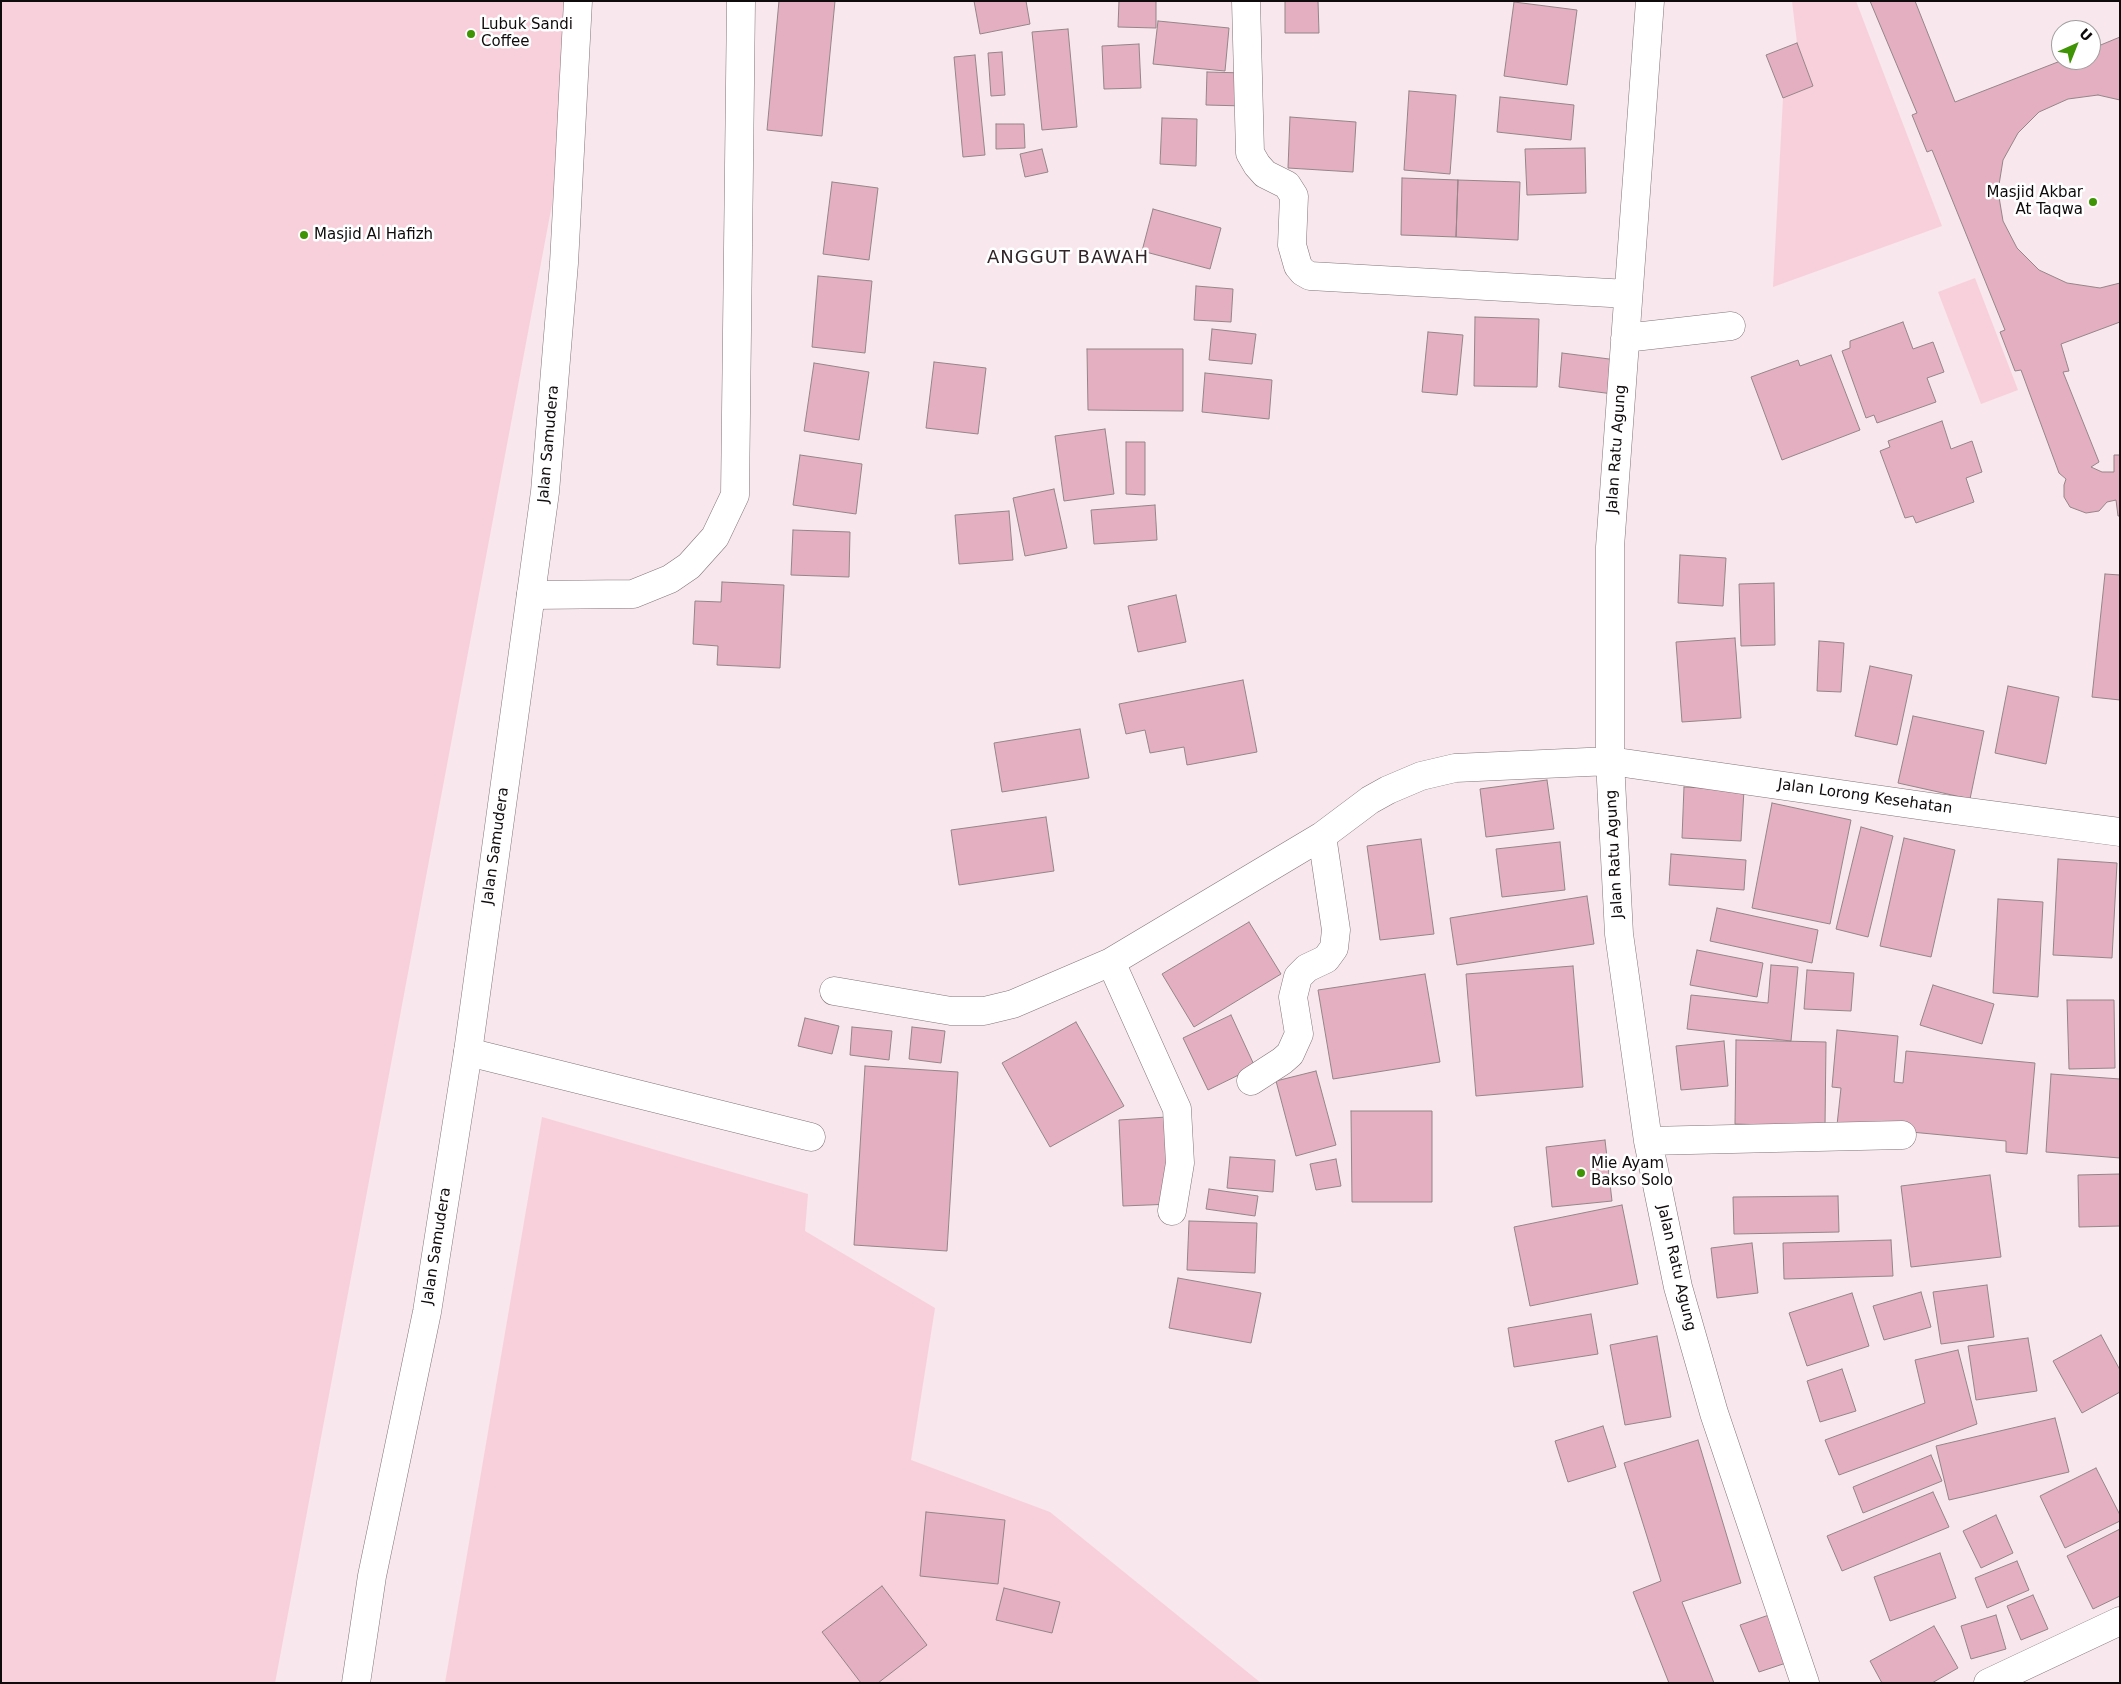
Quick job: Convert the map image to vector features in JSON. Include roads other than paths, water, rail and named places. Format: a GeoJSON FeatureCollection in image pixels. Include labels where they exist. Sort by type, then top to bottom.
{"type":"FeatureCollection","features":[{"type":"Feature","properties":{"kind":"street","name":"Jalan Samudera"},"geometry":{"type":"LineString","coordinates":[[356,1683],[372,1576],[427,1312],[468,1052],[545,492],[564,263],[578,1]]}},
{"type":"Feature","properties":{"kind":"street"},"geometry":{"type":"LineString","coordinates":[[531,595],[633,594],[670,579],[689,566],[715,537],[735,495],[741,1]]}},
{"type":"Feature","properties":{"kind":"street"},"geometry":{"type":"LineString","coordinates":[[1246,1],[1250,153],[1265,174],[1287,185],[1294,196],[1292,245],[1298,266],[1303,272],[1310,276],[1628,294]]}},
{"type":"Feature","properties":{"kind":"street","name":"Jalan Ratu Agung"},"geometry":{"type":"LineString","coordinates":[[1650,1],[1610,547],[1610,761],[1619,934],[1648,1141],[1678,1287],[1746,1510],[1805,1683]]}},
{"type":"Feature","properties":{"kind":"street"},"geometry":{"type":"LineString","coordinates":[[1625,338],[1731,326]]}},
{"type":"Feature","properties":{"kind":"street","name":"Jalan Lorong Kesehatan"},"geometry":{"type":"LineString","coordinates":[[834,991],[951,1011],[984,1011],[1013,1004],[1111,962],[1322,836],[1370,800],[1388,790],[1429,774],[1455,768],[1610,761],[2120,832]]}},
{"type":"Feature","properties":{"kind":"street"},"geometry":{"type":"LineString","coordinates":[[1251,1081],[1290,1054],[1299,1034],[1293,997],[1298,977],[1307,968],[1326,959],[1334,948],[1336,930],[1322,836]]}},
{"type":"Feature","properties":{"kind":"street"},"geometry":{"type":"LineString","coordinates":[[1111,962],[1177,1109],[1180,1163],[1172,1211]]}},
{"type":"Feature","properties":{"kind":"street"},"geometry":{"type":"LineString","coordinates":[[468,1052],[811,1137]]}},
{"type":"Feature","properties":{"kind":"street"},"geometry":{"type":"LineString","coordinates":[[1648,1141],[1902,1135]]}},
{"type":"Feature","properties":{"kind":"street"},"geometry":{"type":"LineString","coordinates":[[1988,1683],[2120,1621]]}},
{"type":"Feature","properties":{"kind":"place","name":"Lubuk Sandi Coffee"},"geometry":{"type":"Point","coordinates":[471,34]}},
{"type":"Feature","properties":{"kind":"place","name":"Masjid Akbar At Taqwa"},"geometry":{"type":"Point","coordinates":[2093,202]}},
{"type":"Feature","properties":{"kind":"place","name":"Masjid Al Hafizh"},"geometry":{"type":"Point","coordinates":[304,235]}},
{"type":"Feature","properties":{"kind":"place","name":"Mie Ayam Bakso Solo"},"geometry":{"type":"Point","coordinates":[1581,1173]}},
{"type":"Feature","properties":{"kind":"district","name":"ANGGUT BAWAH"},"geometry":{"type":"Point","coordinates":[1068,258]}}]}
